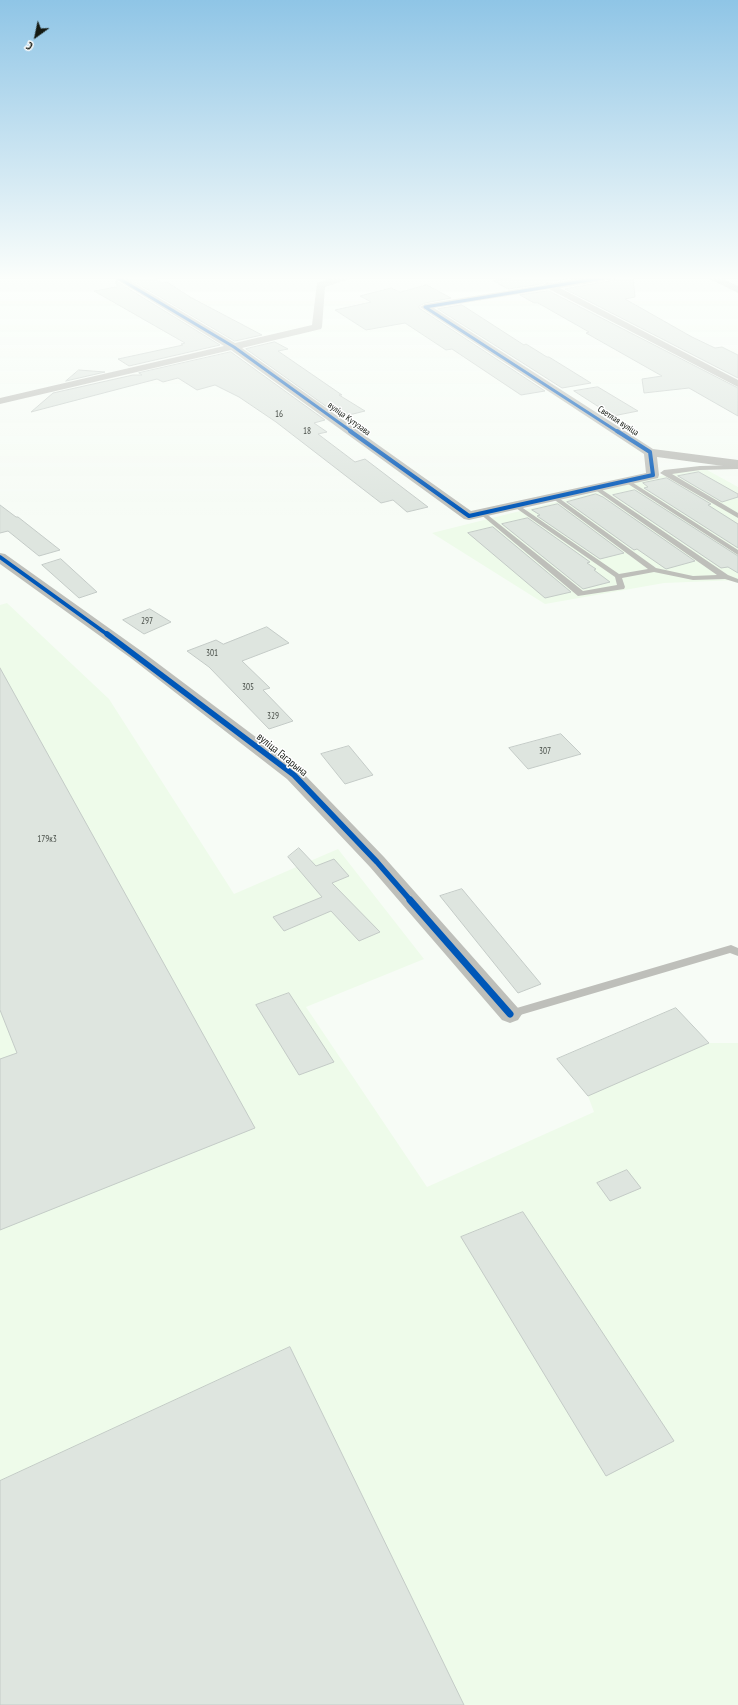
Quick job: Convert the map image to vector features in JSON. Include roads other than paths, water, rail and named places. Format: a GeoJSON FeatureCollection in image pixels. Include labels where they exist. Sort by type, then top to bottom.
{"type":"FeatureCollection","features":[{"type":"Feature","properties":{"kind":"street"},"geometry":{"type":"LineString","coordinates":[[0,401],[197,356]]}},
{"type":"Feature","properties":{"kind":"street","name":"вуліца Кутузава"},"geometry":{"type":"LineString","coordinates":[[246,356],[469,516],[482,513]]}},
{"type":"Feature","properties":{"kind":"street","name":"Светлая вуліца"},"geometry":{"type":"LineString","coordinates":[[500,356],[650,452]]}},
{"type":"Feature","properties":{"kind":"street"},"geometry":{"type":"LineString","coordinates":[[684,356],[738,384]]}},
{"type":"Feature","properties":{"kind":"street"},"geometry":{"type":"LineString","coordinates":[[650,452],[738,464]]}},
{"type":"Feature","properties":{"kind":"street"},"geometry":{"type":"LineString","coordinates":[[482,513],[659,474],[650,452]]}},
{"type":"Feature","properties":{"kind":"street","name":"вуліца Гагарына"},"geometry":{"type":"LineString","coordinates":[[0,557],[138,656],[294,775],[377,862],[510,1014]]}},
{"type":"Feature","properties":{"kind":"lane"},"geometry":{"type":"LineString","coordinates":[[659,474],[700,468],[738,467]]}},
{"type":"Feature","properties":{"kind":"lane"},"geometry":{"type":"LineString","coordinates":[[659,474],[738,516]]}},
{"type":"Feature","properties":{"kind":"lane"},"geometry":{"type":"LineString","coordinates":[[628,480],[738,553]]}},
{"type":"Feature","properties":{"kind":"lane"},"geometry":{"type":"LineString","coordinates":[[596,488],[725,577],[738,581]]}},
{"type":"Feature","properties":{"kind":"lane"},"geometry":{"type":"LineString","coordinates":[[554,497],[654,570]]}},
{"type":"Feature","properties":{"kind":"lane"},"geometry":{"type":"LineString","coordinates":[[482,513],[581,594],[621,588],[618,576],[515,506]]}},
{"type":"Feature","properties":{"kind":"lane"},"geometry":{"type":"LineString","coordinates":[[618,576],[654,570],[693,578],[725,577]]}},
{"type":"Feature","properties":{"kind":"lane"},"geometry":{"type":"LineString","coordinates":[[510,1014],[731,949],[738,952]]}}]}
